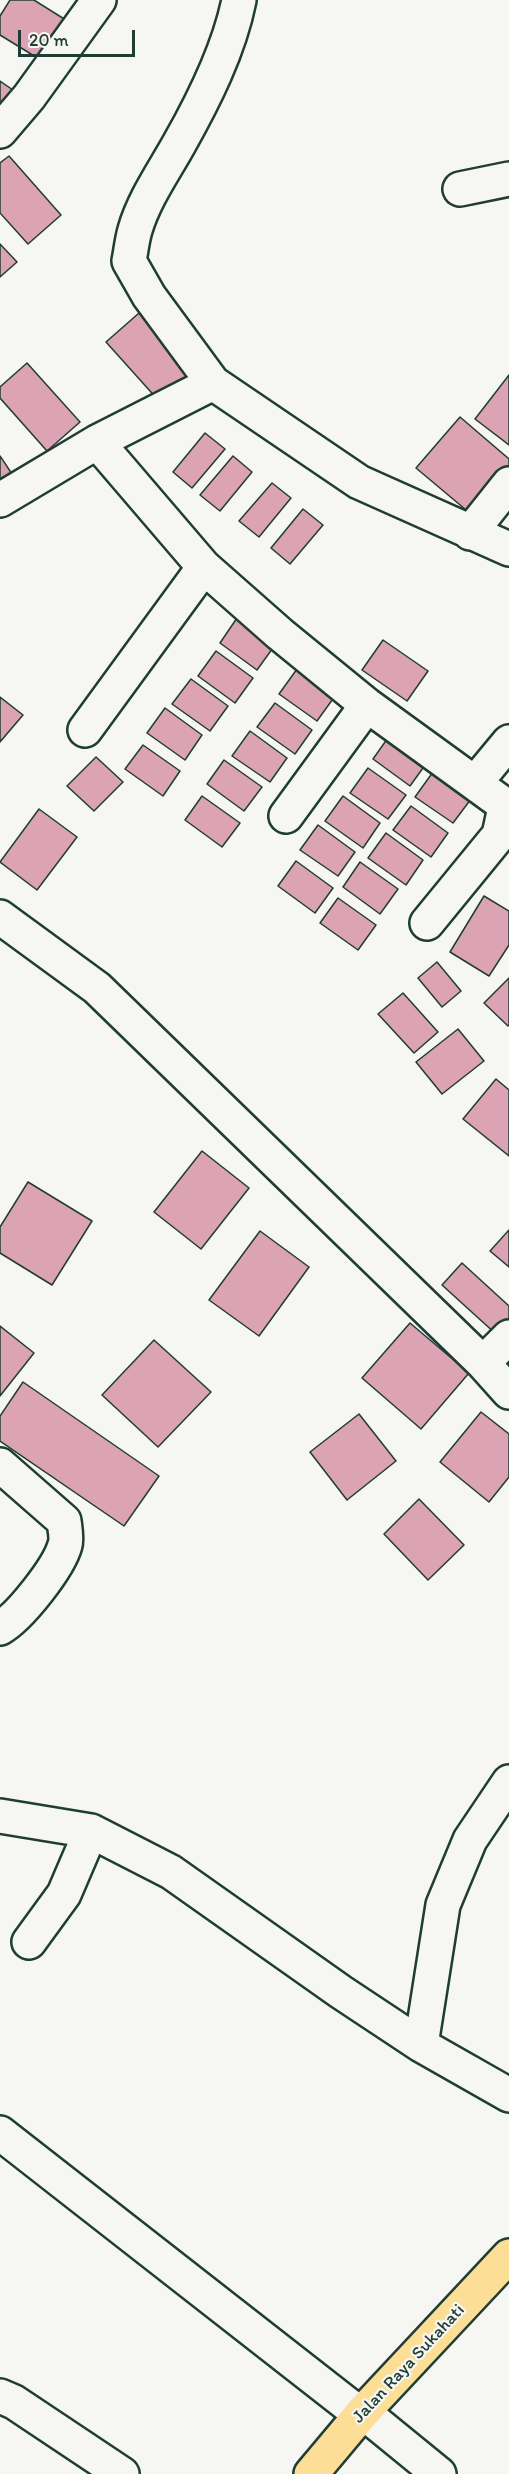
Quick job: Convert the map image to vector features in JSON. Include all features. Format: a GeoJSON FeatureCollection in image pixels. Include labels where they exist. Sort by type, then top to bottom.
{"type":"FeatureCollection","features":[{"type":"Feature","properties":{"kind":"main road","name":"Jalan Raya Sukahati"},"geometry":{"type":"LineString","coordinates":[[311,2474],[362,2414],[509,2256]]}},
{"type":"Feature","properties":{"kind":"street"},"geometry":{"type":"LineString","coordinates":[[0,130],[29,97],[99,0]]}},
{"type":"Feature","properties":{"kind":"street"},"geometry":{"type":"LineString","coordinates":[[239,0],[234,26],[206,90],[179,143],[156,181],[136,228],[129,261],[148,296],[213,383],[359,482],[509,549]]}},
{"type":"Feature","properties":{"kind":"street"},"geometry":{"type":"LineString","coordinates":[[459,189],[509,179]]}},
{"type":"Feature","properties":{"kind":"street"},"geometry":{"type":"LineString","coordinates":[[0,500],[97,442],[213,383]]}},
{"type":"Feature","properties":{"kind":"street"},"geometry":{"type":"LineString","coordinates":[[97,442],[204,567],[280,634],[367,705],[476,783],[504,806],[499,835],[426,923]]}},
{"type":"Feature","properties":{"kind":"street"},"geometry":{"type":"LineString","coordinates":[[470,533],[509,484]]}},
{"type":"Feature","properties":{"kind":"street"},"geometry":{"type":"LineString","coordinates":[[85,730],[204,567]]}},
{"type":"Feature","properties":{"kind":"street"},"geometry":{"type":"LineString","coordinates":[[286,816],[367,705]]}},
{"type":"Feature","properties":{"kind":"street"},"geometry":{"type":"LineString","coordinates":[[476,783],[509,742]]}},
{"type":"Feature","properties":{"kind":"street"},"geometry":{"type":"LineString","coordinates":[[0,916],[97,988],[483,1363],[509,1392]]}},
{"type":"Feature","properties":{"kind":"street"},"geometry":{"type":"LineString","coordinates":[[483,1363],[509,1337]]}},
{"type":"Feature","properties":{"kind":"street"},"geometry":{"type":"LineString","coordinates":[[0,1465],[64,1521],[66,1545],[28,1604],[0,1628]]}},
{"type":"Feature","properties":{"kind":"street"},"geometry":{"type":"LineString","coordinates":[[421,2045],[443,1905],[470,1840],[509,1782]]}},
{"type":"Feature","properties":{"kind":"street"},"geometry":{"type":"LineString","coordinates":[[0,1816],[91,1831],[171,1872],[341,1992],[421,2045],[509,2095]]}},
{"type":"Feature","properties":{"kind":"street"},"geometry":{"type":"LineString","coordinates":[[29,1942],[64,1893],[91,1831]]}},
{"type":"Feature","properties":{"kind":"street"},"geometry":{"type":"LineString","coordinates":[[0,2133],[439,2474]]}},
{"type":"Feature","properties":{"kind":"street"},"geometry":{"type":"LineString","coordinates":[[0,2396],[14,2402],[122,2474]]}},
{"type":"Feature","properties":{"kind":"building"},"geometry":{"type":"Polygon","coordinates":[[[10,0],[34,0],[69,22],[44,62],[0,35],[0,16],[10,0]]]}},
{"type":"Feature","properties":{"kind":"building"},"geometry":{"type":"Polygon","coordinates":[[[0,81],[13,90],[0,107],[0,81]]]}},
{"type":"Feature","properties":{"kind":"building"},"geometry":{"type":"Polygon","coordinates":[[[9,156],[61,215],[28,244],[0,213],[0,163],[9,156]]]}},
{"type":"Feature","properties":{"kind":"building"},"geometry":{"type":"Polygon","coordinates":[[[0,244],[17,262],[0,277],[0,244]]]}},
{"type":"Feature","properties":{"kind":"building"},"geometry":{"type":"Polygon","coordinates":[[[139,313],[192,372],[159,401],[106,342],[139,313]]]}},
{"type":"Feature","properties":{"kind":"building"},"geometry":{"type":"Polygon","coordinates":[[[27,363],[80,422],[47,451],[0,398],[0,387],[27,363]]]}},
{"type":"Feature","properties":{"kind":"building"},"geometry":{"type":"Polygon","coordinates":[[[509,375],[509,445],[475,419],[509,375]]]}},
{"type":"Feature","properties":{"kind":"building"},"geometry":{"type":"Polygon","coordinates":[[[460,417],[509,459],[509,472],[472,515],[416,468],[460,417]]]}},
{"type":"Feature","properties":{"kind":"building"},"geometry":{"type":"Polygon","coordinates":[[[205,433],[225,449],[192,488],[173,472],[205,433]]]}},
{"type":"Feature","properties":{"kind":"building"},"geometry":{"type":"Polygon","coordinates":[[[0,456],[14,477],[0,487],[0,456]]]}},
{"type":"Feature","properties":{"kind":"building"},"geometry":{"type":"Polygon","coordinates":[[[233,456],[252,472],[220,511],[200,495],[233,456]]]}},
{"type":"Feature","properties":{"kind":"building"},"geometry":{"type":"Polygon","coordinates":[[[272,483],[291,498],[259,537],[239,521],[272,483]]]}},
{"type":"Feature","properties":{"kind":"building"},"geometry":{"type":"Polygon","coordinates":[[[303,509],[323,525],[290,564],[271,548],[303,509]]]}},
{"type":"Feature","properties":{"kind":"building"},"geometry":{"type":"Polygon","coordinates":[[[237,618],[275,645],[257,670],[220,643],[237,618]]]}},
{"type":"Feature","properties":{"kind":"building"},"geometry":{"type":"Polygon","coordinates":[[[383,640],[428,671],[407,701],[362,670],[383,640]]]}},
{"type":"Feature","properties":{"kind":"building"},"geometry":{"type":"Polygon","coordinates":[[[216,651],[253,678],[235,703],[198,676],[216,651]]]}},
{"type":"Feature","properties":{"kind":"building"},"geometry":{"type":"Polygon","coordinates":[[[297,669],[335,696],[317,721],[279,694],[297,669]]]}},
{"type":"Feature","properties":{"kind":"building"},"geometry":{"type":"Polygon","coordinates":[[[191,679],[228,706],[210,731],[172,704],[191,679]]]}},
{"type":"Feature","properties":{"kind":"building"},"geometry":{"type":"Polygon","coordinates":[[[0,697],[23,715],[0,742],[0,697]]]}},
{"type":"Feature","properties":{"kind":"building"},"geometry":{"type":"Polygon","coordinates":[[[275,703],[312,730],[295,754],[257,727],[275,703]]]}},
{"type":"Feature","properties":{"kind":"building"},"geometry":{"type":"Polygon","coordinates":[[[165,708],[202,735],[185,760],[147,733],[165,708]]]}},
{"type":"Feature","properties":{"kind":"building"},"geometry":{"type":"Polygon","coordinates":[[[250,731],[287,758],[270,782],[232,756],[250,731]]]}},
{"type":"Feature","properties":{"kind":"building"},"geometry":{"type":"Polygon","coordinates":[[[390,735],[428,761],[410,786],[373,759],[390,735]]]}},
{"type":"Feature","properties":{"kind":"building"},"geometry":{"type":"Polygon","coordinates":[[[143,745],[180,771],[163,796],[125,769],[143,745]]]}},
{"type":"Feature","properties":{"kind":"building"},"geometry":{"type":"Polygon","coordinates":[[[96,757],[123,782],[94,811],[67,786],[96,757]]]}},
{"type":"Feature","properties":{"kind":"building"},"geometry":{"type":"Polygon","coordinates":[[[224,760],[262,787],[244,811],[207,784],[224,760]]]}},
{"type":"Feature","properties":{"kind":"building"},"geometry":{"type":"Polygon","coordinates":[[[368,768],[406,795],[388,819],[350,793],[368,768]]]}},
{"type":"Feature","properties":{"kind":"building"},"geometry":{"type":"Polygon","coordinates":[[[433,772],[471,799],[453,823],[415,797],[433,772]]]}},
{"type":"Feature","properties":{"kind":"building"},"geometry":{"type":"Polygon","coordinates":[[[202,796],[240,823],[222,847],[185,820],[202,796]]]}},
{"type":"Feature","properties":{"kind":"building"},"geometry":{"type":"Polygon","coordinates":[[[343,796],[380,823],[363,848],[325,821],[343,796]]]}},
{"type":"Feature","properties":{"kind":"building"},"geometry":{"type":"Polygon","coordinates":[[[411,806],[448,833],[431,857],[393,830],[411,806]]]}},
{"type":"Feature","properties":{"kind":"building"},"geometry":{"type":"Polygon","coordinates":[[[39,809],[77,837],[37,890],[0,862],[39,809]]]}},
{"type":"Feature","properties":{"kind":"building"},"geometry":{"type":"Polygon","coordinates":[[[318,825],[355,852],[338,876],[300,850],[318,825]]]}},
{"type":"Feature","properties":{"kind":"building"},"geometry":{"type":"Polygon","coordinates":[[[386,833],[423,860],[406,885],[368,858],[386,833]]]}},
{"type":"Feature","properties":{"kind":"building"},"geometry":{"type":"Polygon","coordinates":[[[296,861],[333,888],[315,913],[278,886],[296,861]]]}},
{"type":"Feature","properties":{"kind":"building"},"geometry":{"type":"Polygon","coordinates":[[[360,862],[398,889],[380,914],[343,887],[360,862]]]}},
{"type":"Feature","properties":{"kind":"building"},"geometry":{"type":"Polygon","coordinates":[[[484,896],[509,911],[509,945],[489,976],[450,952],[484,896]]]}},
{"type":"Feature","properties":{"kind":"building"},"geometry":{"type":"Polygon","coordinates":[[[338,898],[376,925],[358,950],[320,923],[338,898]]]}},
{"type":"Feature","properties":{"kind":"building"},"geometry":{"type":"Polygon","coordinates":[[[437,962],[461,991],[442,1007],[418,978],[437,962]]]}},
{"type":"Feature","properties":{"kind":"building"},"geometry":{"type":"Polygon","coordinates":[[[509,978],[509,1025],[508,1026],[484,1003],[509,978]]]}},
{"type":"Feature","properties":{"kind":"building"},"geometry":{"type":"Polygon","coordinates":[[[403,993],[438,1032],[414,1053],[378,1014],[403,993]]]}},
{"type":"Feature","properties":{"kind":"building"},"geometry":{"type":"Polygon","coordinates":[[[458,1029],[484,1061],[442,1094],[416,1062],[458,1029]]]}},
{"type":"Feature","properties":{"kind":"building"},"geometry":{"type":"Polygon","coordinates":[[[496,1079],[509,1090],[509,1156],[463,1119],[496,1079]]]}},
{"type":"Feature","properties":{"kind":"building"},"geometry":{"type":"Polygon","coordinates":[[[202,1151],[249,1188],[201,1249],[154,1212],[202,1151]]]}},
{"type":"Feature","properties":{"kind":"building"},"geometry":{"type":"Polygon","coordinates":[[[28,1182],[92,1221],[52,1285],[0,1253],[0,1227],[28,1182]]]}},
{"type":"Feature","properties":{"kind":"building"},"geometry":{"type":"Polygon","coordinates":[[[509,1230],[509,1267],[490,1251],[509,1230]]]}},
{"type":"Feature","properties":{"kind":"building"},"geometry":{"type":"Polygon","coordinates":[[[260,1231],[309,1267],[259,1336],[209,1300],[260,1231]]]}},
{"type":"Feature","properties":{"kind":"building"},"geometry":{"type":"Polygon","coordinates":[[[462,1263],[509,1306],[509,1321],[497,1335],[442,1285],[462,1263]]]}},
{"type":"Feature","properties":{"kind":"building"},"geometry":{"type":"Polygon","coordinates":[[[410,1323],[469,1373],[421,1429],[362,1378],[410,1323]]]}},
{"type":"Feature","properties":{"kind":"building"},"geometry":{"type":"Polygon","coordinates":[[[0,1326],[34,1353],[0,1396],[0,1326]]]}},
{"type":"Feature","properties":{"kind":"building"},"geometry":{"type":"Polygon","coordinates":[[[154,1340],[211,1392],[158,1447],[102,1395],[154,1340]]]}},
{"type":"Feature","properties":{"kind":"building"},"geometry":{"type":"Polygon","coordinates":[[[23,1382],[159,1476],[124,1526],[0,1441],[0,1416],[23,1382]]]}},
{"type":"Feature","properties":{"kind":"building"},"geometry":{"type":"Polygon","coordinates":[[[481,1412],[509,1434],[509,1477],[489,1502],[440,1462],[481,1412]]]}},
{"type":"Feature","properties":{"kind":"building"},"geometry":{"type":"Polygon","coordinates":[[[359,1414],[396,1461],[347,1500],[310,1452],[359,1414]]]}},
{"type":"Feature","properties":{"kind":"building"},"geometry":{"type":"Polygon","coordinates":[[[419,1499],[464,1545],[428,1580],[384,1534],[419,1499]]]}}]}
